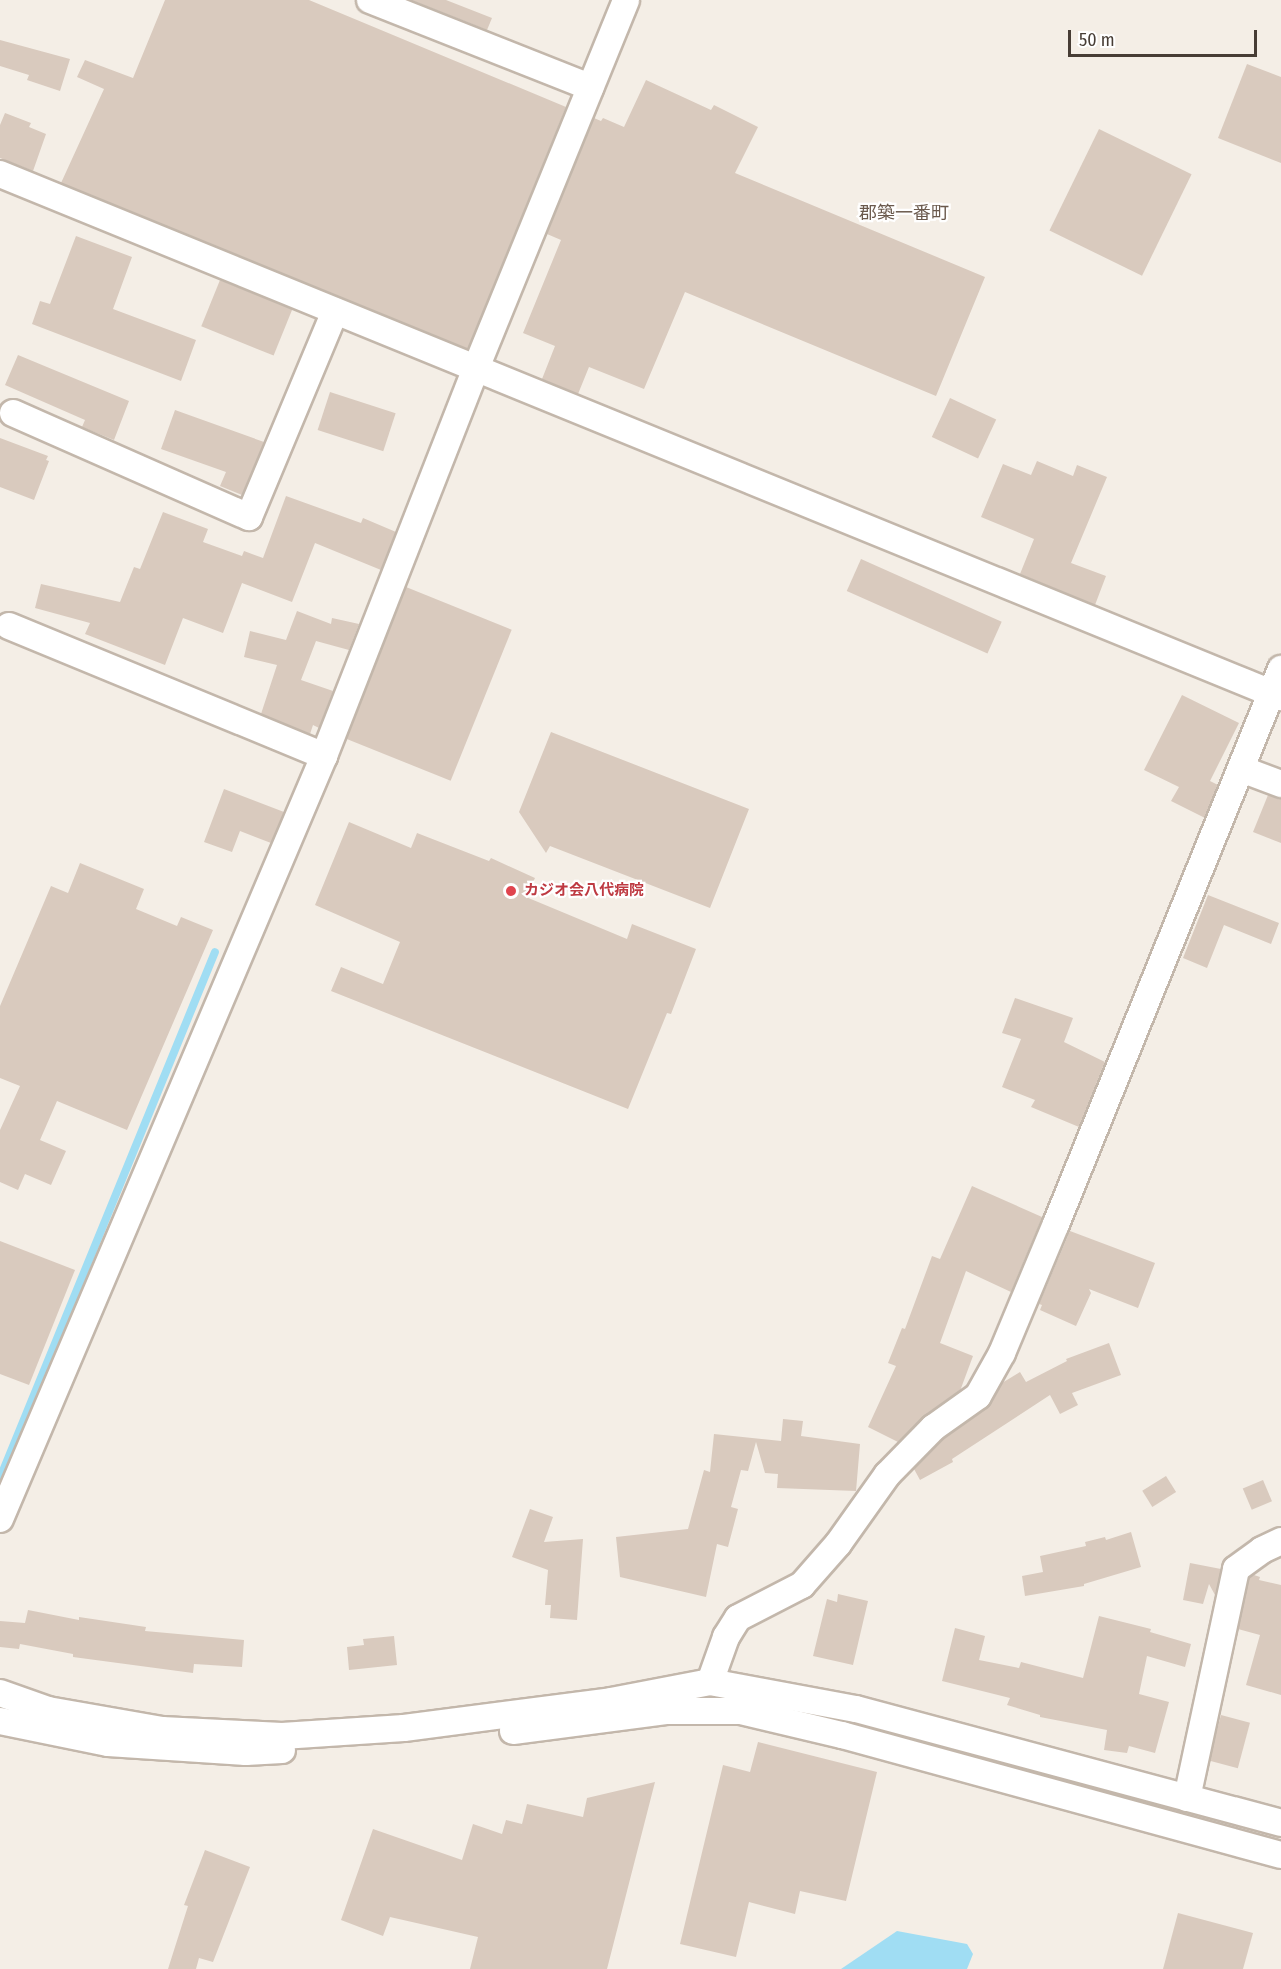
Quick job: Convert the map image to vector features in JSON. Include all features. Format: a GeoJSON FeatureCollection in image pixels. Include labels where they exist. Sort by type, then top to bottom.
{"type":"FeatureCollection","features":[{"type":"Feature","properties":{"kind":"street"},"geometry":{"type":"LineString","coordinates":[[370,0],[590,87]]}},
{"type":"Feature","properties":{"kind":"street"},"geometry":{"type":"LineString","coordinates":[[0,1519],[324,756],[476,368],[626,0]]}},
{"type":"Feature","properties":{"kind":"street"},"geometry":{"type":"LineString","coordinates":[[0,174],[1276,695]]}},
{"type":"Feature","properties":{"kind":"street"},"geometry":{"type":"LineString","coordinates":[[13,413],[249,518],[335,310]]}},
{"type":"Feature","properties":{"kind":"street"},"geometry":{"type":"LineString","coordinates":[[9,626],[324,756]]}},
{"type":"Feature","properties":{"kind":"street"},"geometry":{"type":"LineString","coordinates":[[711,1682],[726,1637],[738,1618],[802,1585],[838,1544],[887,1475],[933,1428],[978,1396],[1002,1353],[1056,1224],[1241,769],[1276,695],[1281,669]]}},
{"type":"Feature","properties":{"kind":"street"},"geometry":{"type":"LineString","coordinates":[[1241,769],[1281,784]]}},
{"type":"Feature","properties":{"kind":"street"},"geometry":{"type":"LineString","coordinates":[[1187,1798],[1236,1569],[1262,1550],[1281,1541]]}},
{"type":"Feature","properties":{"kind":"street"},"geometry":{"type":"LineString","coordinates":[[0,1693],[48,1710],[162,1730],[282,1736],[404,1728],[611,1701],[711,1682],[856,1709],[1281,1823]]}},
{"type":"Feature","properties":{"kind":"street"},"geometry":{"type":"LineString","coordinates":[[0,1721],[108,1743],[246,1752],[421,1742],[668,1711],[741,1711],[842,1735],[1281,1855]]}},
{"type":"Feature","properties":{"kind":"water"},"geometry":{"type":"Polygon","coordinates":[[[897,1931],[967,1944],[973,1954],[967,1969],[841,1969],[897,1931]]]}},
{"type":"Feature","properties":{"kind":"building"},"geometry":{"type":"Polygon","coordinates":[[[165,0],[309,0],[566,107],[468,349],[61,183],[104,89],[77,77],[85,60],[133,78],[165,0]]]}},
{"type":"Feature","properties":{"kind":"building"},"geometry":{"type":"Polygon","coordinates":[[[411,0],[446,0],[492,18],[487,30],[411,0]]]}},
{"type":"Feature","properties":{"kind":"building"},"geometry":{"type":"Polygon","coordinates":[[[0,40],[70,59],[60,91],[27,80],[29,75],[0,66],[0,40]]]}},
{"type":"Feature","properties":{"kind":"building"},"geometry":{"type":"Polygon","coordinates":[[[1247,64],[1281,77],[1281,163],[1218,138],[1247,64]]]}},
{"type":"Feature","properties":{"kind":"building"},"geometry":{"type":"Polygon","coordinates":[[[646,80],[711,110],[714,105],[758,127],[735,173],[985,277],[936,396],[685,292],[644,389],[589,367],[578,394],[542,379],[555,346],[523,333],[561,240],[547,234],[594,118],[601,121],[603,118],[624,127],[646,80]]]}},
{"type":"Feature","properties":{"kind":"building"},"geometry":{"type":"Polygon","coordinates":[[[5,113],[31,123],[29,127],[46,134],[33,171],[0,158],[0,125],[5,113]]]}},
{"type":"Feature","properties":{"kind":"building"},"geometry":{"type":"Polygon","coordinates":[[[1099,129],[1192,174],[1142,276],[1049,231],[1099,129]]]}},
{"type":"Feature","properties":{"kind":"building"},"geometry":{"type":"Polygon","coordinates":[[[76,236],[132,257],[113,309],[196,340],[181,381],[32,324],[40,301],[50,304],[76,236]]]}},
{"type":"Feature","properties":{"kind":"building"},"geometry":{"type":"Polygon","coordinates":[[[220,280],[292,309],[274,356],[201,326],[220,280]]]}},
{"type":"Feature","properties":{"kind":"building"},"geometry":{"type":"Polygon","coordinates":[[[18,355],[129,401],[114,440],[82,427],[85,420],[5,385],[18,355]]]}},
{"type":"Feature","properties":{"kind":"building"},"geometry":{"type":"Polygon","coordinates":[[[330,392],[396,413],[383,451],[318,430],[330,392]]]}},
{"type":"Feature","properties":{"kind":"building"},"geometry":{"type":"Polygon","coordinates":[[[950,398],[996,420],[978,459],[932,437],[950,398]]]}},
{"type":"Feature","properties":{"kind":"building"},"geometry":{"type":"Polygon","coordinates":[[[175,410],[264,442],[242,495],[220,486],[226,472],[161,449],[175,410]]]}},
{"type":"Feature","properties":{"kind":"building"},"geometry":{"type":"Polygon","coordinates":[[[0,438],[48,456],[46,460],[49,461],[34,500],[0,487],[0,438]]]}},
{"type":"Feature","properties":{"kind":"building"},"geometry":{"type":"Polygon","coordinates":[[[1037,461],[1073,476],[1077,465],[1107,477],[1071,563],[1106,576],[1095,605],[1020,574],[1034,539],[981,517],[1003,464],[1031,475],[1037,461]]]}},
{"type":"Feature","properties":{"kind":"building"},"geometry":{"type":"Polygon","coordinates":[[[286,496],[361,523],[363,518],[396,532],[381,570],[315,543],[292,602],[242,583],[223,633],[183,618],[165,665],[85,634],[90,623],[35,608],[41,584],[120,602],[134,567],[140,569],[163,512],[208,529],[203,542],[242,556],[244,551],[263,558],[286,496]]]}},
{"type":"Feature","properties":{"kind":"building"},"geometry":{"type":"Polygon","coordinates":[[[861,559],[1002,622],[987,654],[847,591],[861,559]]]}},
{"type":"Feature","properties":{"kind":"building"},"geometry":{"type":"Polygon","coordinates":[[[406,587],[512,630],[451,781],[345,738],[406,587]]]}},
{"type":"Feature","properties":{"kind":"building"},"geometry":{"type":"Polygon","coordinates":[[[297,611],[331,624],[332,618],[359,624],[349,650],[316,641],[301,680],[333,691],[319,728],[313,725],[310,734],[261,714],[277,665],[244,657],[250,631],[286,640],[297,611]]]}},
{"type":"Feature","properties":{"kind":"building"},"geometry":{"type":"Polygon","coordinates":[[[1182,695],[1239,723],[1210,781],[1218,785],[1205,818],[1171,801],[1179,787],[1144,770],[1182,695]]]}},
{"type":"Feature","properties":{"kind":"building"},"geometry":{"type":"Polygon","coordinates":[[[551,732],[749,809],[710,908],[550,846],[546,853],[519,812],[551,732]]]}},
{"type":"Feature","properties":{"kind":"building"},"geometry":{"type":"Polygon","coordinates":[[[224,789],[284,812],[271,843],[240,831],[232,852],[204,842],[224,789]]]}},
{"type":"Feature","properties":{"kind":"building"},"geometry":{"type":"Polygon","coordinates":[[[1268,795],[1281,799],[1281,843],[1253,832],[1268,795]]]}},
{"type":"Feature","properties":{"kind":"building"},"geometry":{"type":"Polygon","coordinates":[[[349,822],[411,848],[417,833],[489,861],[491,858],[535,878],[526,897],[627,939],[632,924],[696,949],[671,1014],[667,1013],[628,1109],[331,991],[341,967],[383,984],[400,942],[315,905],[349,822]]]}},
{"type":"Feature","properties":{"kind":"building"},"geometry":{"type":"Polygon","coordinates":[[[80,863],[144,889],[136,909],[177,926],[181,917],[213,930],[127,1130],[57,1101],[40,1140],[66,1151],[51,1185],[25,1174],[18,1190],[0,1182],[0,1130],[20,1086],[0,1078],[0,1006],[51,886],[68,893],[80,863]]]}},
{"type":"Feature","properties":{"kind":"building"},"geometry":{"type":"Polygon","coordinates":[[[1208,895],[1279,923],[1271,944],[1224,925],[1207,968],[1183,958],[1208,895]]]}},
{"type":"Feature","properties":{"kind":"building"},"geometry":{"type":"Polygon","coordinates":[[[1015,998],[1073,1018],[1064,1042],[1105,1062],[1079,1127],[1031,1107],[1035,1100],[1002,1087],[1021,1039],[1002,1033],[1015,998]]]}},
{"type":"Feature","properties":{"kind":"building"},"geometry":{"type":"Polygon","coordinates":[[[972,1186],[1042,1217],[1011,1292],[966,1271],[940,1343],[973,1356],[960,1391],[924,1416],[898,1442],[868,1427],[896,1366],[888,1363],[902,1328],[905,1329],[932,1256],[940,1259],[972,1186]]]}},
{"type":"Feature","properties":{"kind":"building"},"geometry":{"type":"Polygon","coordinates":[[[1070,1231],[1155,1263],[1138,1308],[1089,1289],[1091,1293],[1076,1326],[1040,1310],[1042,1305],[1039,1304],[1070,1231]]]}},
{"type":"Feature","properties":{"kind":"building"},"geometry":{"type":"Polygon","coordinates":[[[0,1241],[75,1270],[29,1385],[0,1374],[0,1241]]]}},
{"type":"Feature","properties":{"kind":"building"},"geometry":{"type":"Polygon","coordinates":[[[1109,1343],[1121,1375],[1072,1393],[1078,1405],[1060,1414],[1050,1395],[952,1459],[953,1462],[920,1480],[914,1469],[943,1439],[987,1408],[1002,1383],[1020,1372],[1026,1382],[1067,1361],[1066,1359],[1109,1343]]]}},
{"type":"Feature","properties":{"kind":"building"},"geometry":{"type":"Polygon","coordinates":[[[783,1419],[803,1421],[801,1436],[860,1444],[856,1491],[777,1488],[778,1474],[765,1473],[756,1442],[748,1471],[741,1470],[731,1507],[738,1509],[728,1547],[717,1544],[706,1597],[620,1577],[616,1537],[688,1529],[704,1470],[710,1472],[714,1434],[781,1441],[783,1419]]]}},
{"type":"Feature","properties":{"kind":"building"},"geometry":{"type":"Polygon","coordinates":[[[1166,1476],[1176,1492],[1152,1507],[1142,1491],[1166,1476]]]}},
{"type":"Feature","properties":{"kind":"building"},"geometry":{"type":"Polygon","coordinates":[[[1263,1480],[1272,1501],[1252,1510],[1243,1489],[1263,1480]]]}},
{"type":"Feature","properties":{"kind":"building"},"geometry":{"type":"Polygon","coordinates":[[[530,1509],[553,1517],[544,1542],[583,1539],[577,1620],[550,1618],[551,1605],[545,1605],[548,1570],[512,1557],[530,1509]]]}},
{"type":"Feature","properties":{"kind":"building"},"geometry":{"type":"Polygon","coordinates":[[[1131,1532],[1141,1567],[1084,1584],[1084,1586],[1025,1596],[1022,1576],[1043,1572],[1040,1556],[1086,1546],[1085,1542],[1105,1537],[1106,1540],[1131,1532]]]}},
{"type":"Feature","properties":{"kind":"building"},"geometry":{"type":"Polygon","coordinates":[[[1190,1563],[1221,1569],[1215,1595],[1209,1584],[1203,1604],[1183,1600],[1190,1563]]]}},
{"type":"Feature","properties":{"kind":"building"},"geometry":{"type":"Polygon","coordinates":[[[1254,1575],[1260,1577],[1259,1580],[1281,1585],[1281,1695],[1246,1685],[1260,1635],[1238,1629],[1249,1578],[1254,1575]]]}},
{"type":"Feature","properties":{"kind":"building"},"geometry":{"type":"Polygon","coordinates":[[[838,1594],[868,1601],[853,1665],[813,1656],[827,1599],[837,1602],[838,1594]]]}},
{"type":"Feature","properties":{"kind":"building"},"geometry":{"type":"Polygon","coordinates":[[[28,1610],[79,1620],[79,1617],[146,1627],[145,1631],[244,1640],[242,1667],[194,1664],[193,1673],[73,1657],[73,1654],[20,1644],[19,1649],[0,1647],[0,1621],[25,1623],[28,1610]]]}},
{"type":"Feature","properties":{"kind":"building"},"geometry":{"type":"Polygon","coordinates":[[[1099,1616],[1151,1629],[1150,1632],[1191,1644],[1185,1667],[1147,1656],[1139,1694],[1169,1702],[1155,1753],[1129,1746],[1127,1753],[1104,1750],[1107,1730],[1040,1717],[1040,1715],[1007,1705],[1010,1698],[942,1681],[955,1628],[985,1636],[979,1660],[1019,1668],[1021,1662],[1083,1678],[1099,1616]]]}},
{"type":"Feature","properties":{"kind":"building"},"geometry":{"type":"Polygon","coordinates":[[[394,1636],[397,1665],[349,1670],[347,1647],[364,1645],[363,1639],[394,1636]]]}},
{"type":"Feature","properties":{"kind":"building"},"geometry":{"type":"Polygon","coordinates":[[[1221,1715],[1250,1723],[1238,1768],[1209,1760],[1221,1715]]]}},
{"type":"Feature","properties":{"kind":"building"},"geometry":{"type":"Polygon","coordinates":[[[758,1742],[877,1772],[846,1901],[800,1891],[795,1914],[749,1902],[736,1957],[680,1944],[723,1765],[750,1772],[758,1742]]]}},
{"type":"Feature","properties":{"kind":"building"},"geometry":{"type":"Polygon","coordinates":[[[655,1782],[607,1969],[470,1969],[478,1937],[390,1917],[383,1936],[341,1920],[373,1829],[462,1860],[473,1824],[502,1834],[506,1820],[522,1824],[527,1804],[583,1817],[587,1798],[655,1782]]]}},
{"type":"Feature","properties":{"kind":"building"},"geometry":{"type":"Polygon","coordinates":[[[205,1850],[250,1867],[213,1962],[199,1958],[196,1969],[168,1969],[188,1906],[184,1905],[205,1850]]]}},
{"type":"Feature","properties":{"kind":"building"},"geometry":{"type":"Polygon","coordinates":[[[1178,1913],[1253,1933],[1243,1969],[1163,1969],[1178,1913]]]}},
{"type":"Feature","properties":{"kind":"waterway"},"geometry":{"type":"LineString","coordinates":[[0,1478],[215,952]]}},
{"type":"Feature","properties":{"kind":"place","name":"カジオ会八代病院"},"geometry":{"type":"Point","coordinates":[511,891]}},
{"type":"Feature","properties":{"kind":"district","name":"郡築一番町"},"geometry":{"type":"Point","coordinates":[904,213]}}]}
